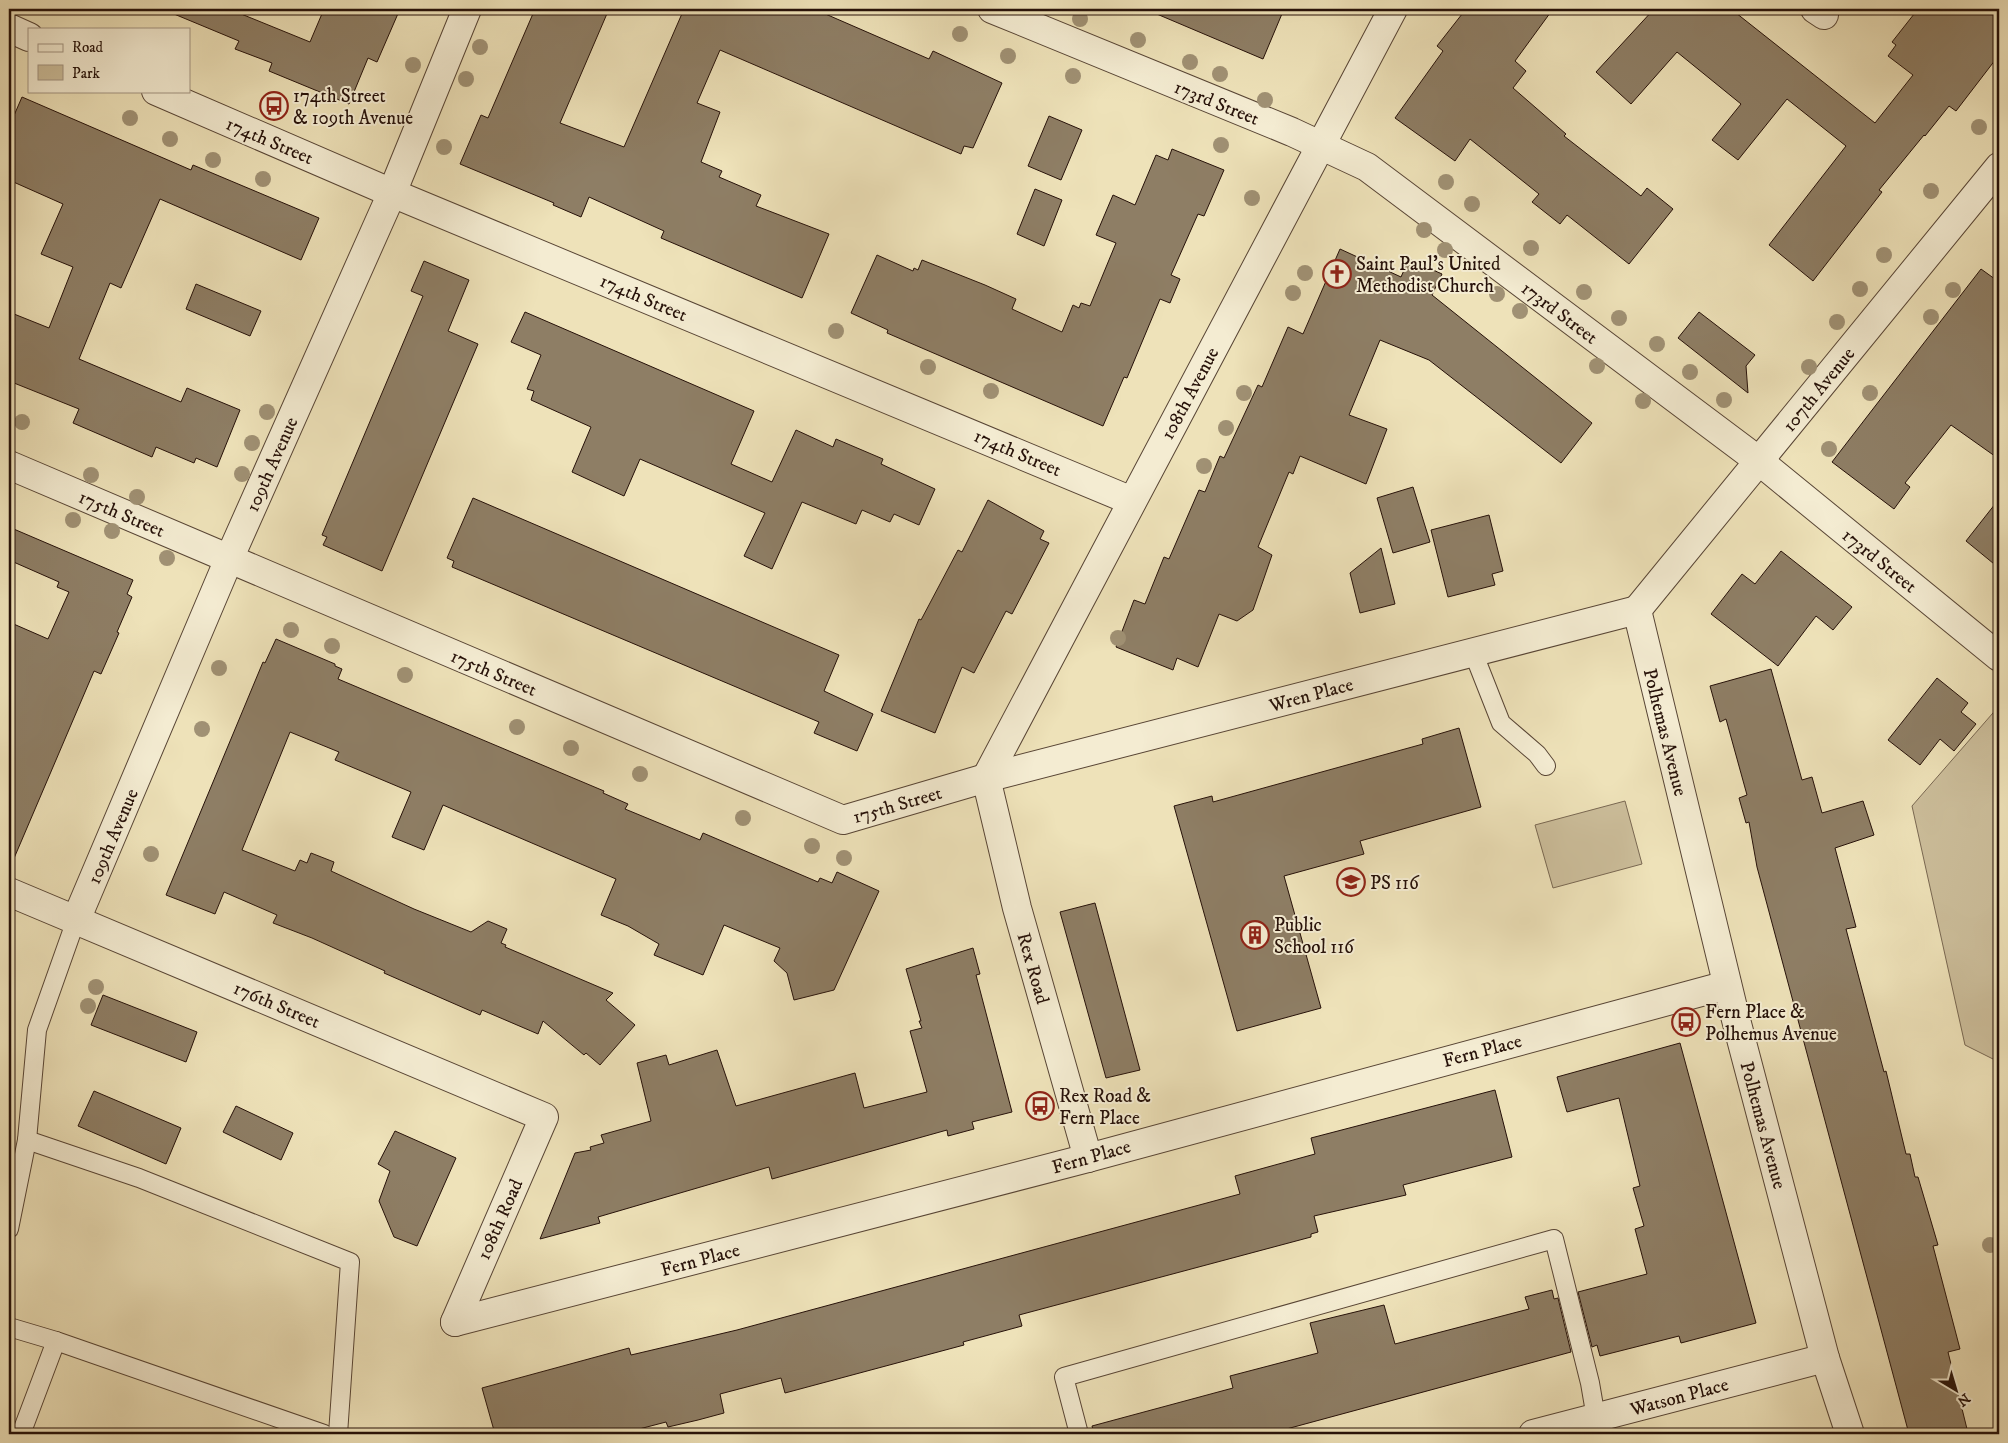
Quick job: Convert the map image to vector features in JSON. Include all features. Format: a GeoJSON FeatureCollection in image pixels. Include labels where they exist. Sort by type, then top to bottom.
{"type":"FeatureCollection","features":[{"type":"Feature","properties":{"kind":"street","name":"109th Avenue"},"geometry":{"type":"LineString","coordinates":[[76,920],[229,559],[392,193],[467,9]]}},
{"type":"Feature","properties":{"kind":"street","name":"173rd Street"},"geometry":{"type":"LineString","coordinates":[[992,9],[1320,145],[1367,167],[1758,461],[1999,657]]}},
{"type":"Feature","properties":{"kind":"street","name":"108th Avenue"},"geometry":{"type":"LineString","coordinates":[[986,778],[1393,9]]}},
{"type":"Feature","properties":{"kind":"street"},"geometry":{"type":"LineString","coordinates":[[9,28],[28,37]]}},
{"type":"Feature","properties":{"kind":"street","name":"174th Street"},"geometry":{"type":"LineString","coordinates":[[158,92],[392,193],[1132,500]]}},
{"type":"Feature","properties":{"kind":"street","name":"107th Avenue"},"geometry":{"type":"LineString","coordinates":[[1636,610],[1999,167]]}},
{"type":"Feature","properties":{"kind":"street","name":"175th Street"},"geometry":{"type":"LineString","coordinates":[[9,464],[843,820],[986,778]]}},
{"type":"Feature","properties":{"kind":"street","name":"Wren Place"},"geometry":{"type":"LineString","coordinates":[[986,778],[1636,610]]}},
{"type":"Feature","properties":{"kind":"street","name":"Polhemas Avenue"},"geometry":{"type":"LineString","coordinates":[[1636,610],[1727,985],[1825,1358],[1850,1434]]}},
{"type":"Feature","properties":{"kind":"street","name":"Rex Road"},"geometry":{"type":"LineString","coordinates":[[986,778],[1017,908],[1088,1158]]}},
{"type":"Feature","properties":{"kind":"street","name":"176th Street"},"geometry":{"type":"LineString","coordinates":[[9,892],[544,1116]]}},
{"type":"Feature","properties":{"kind":"street","name":"Fern Place"},"geometry":{"type":"LineString","coordinates":[[455,1322],[1088,1158],[1727,985]]}},
{"type":"Feature","properties":{"kind":"street","name":"108th Road"},"geometry":{"type":"LineString","coordinates":[[455,1322],[544,1116]]}},
{"type":"Feature","properties":{"kind":"street","name":"Watson Place"},"geometry":{"type":"LineString","coordinates":[[1533,1434],[1825,1358]]}},
{"type":"Feature","properties":{"kind":"lane"},"geometry":{"type":"LineString","coordinates":[[1473,652],[1500,723],[1536,754],[1546,766]]}},
{"type":"Feature","properties":{"kind":"lane"},"geometry":{"type":"LineString","coordinates":[[9,1229],[27,1140],[37,1030],[76,920]]}},
{"type":"Feature","properties":{"kind":"lane"},"geometry":{"type":"LineString","coordinates":[[27,1140],[139,1178],[350,1262],[338,1434]]}},
{"type":"Feature","properties":{"kind":"lane"},"geometry":{"type":"LineString","coordinates":[[1079,1434],[1064,1377],[1554,1239],[1590,1383],[1596,1418]]}},
{"type":"Feature","properties":{"kind":"lane"},"geometry":{"type":"LineString","coordinates":[[9,1327],[56,1341],[324,1434]]}},
{"type":"Feature","properties":{"kind":"lane"},"geometry":{"type":"LineString","coordinates":[[22,1434],[56,1341]]}},
{"type":"Feature","properties":{"kind":"green space"},"geometry":{"type":"Polygon","coordinates":[[[1999,706],[1999,1062],[1965,1045],[1912,806],[1999,706]]]}},
{"type":"Feature","properties":{"kind":"green space"},"geometry":{"type":"Polygon","coordinates":[[[1625,801],[1642,864],[1553,888],[1535,825],[1625,801]]]}},
{"type":"Feature","properties":{"kind":"building"},"geometry":{"type":"Polygon","coordinates":[[[162,9],[229,9],[310,42],[324,9],[400,9],[377,62],[368,58],[349,104],[269,71],[272,63],[235,49],[239,41],[162,9]]]}},
{"type":"Feature","properties":{"kind":"building"},"geometry":{"type":"Polygon","coordinates":[[[535,9],[609,9],[560,123],[624,147],[684,9],[814,9],[929,59],[933,51],[1002,83],[973,148],[964,146],[961,154],[720,50],[697,103],[720,112],[701,162],[722,171],[719,177],[761,195],[756,206],[829,234],[802,298],[661,238],[664,231],[589,197],[581,217],[553,205],[554,203],[460,164],[481,115],[488,118],[535,9]]]}},
{"type":"Feature","properties":{"kind":"building"},"geometry":{"type":"Polygon","coordinates":[[[1145,9],[1284,9],[1263,59],[1145,9]]]}},
{"type":"Feature","properties":{"kind":"building"},"geometry":{"type":"Polygon","coordinates":[[[1466,9],[1553,9],[1515,61],[1526,71],[1513,88],[1566,134],[1564,136],[1641,196],[1647,188],[1673,209],[1629,264],[1567,215],[1560,224],[1532,202],[1539,194],[1470,139],[1455,161],[1395,118],[1443,51],[1437,46],[1466,9]]]}},
{"type":"Feature","properties":{"kind":"building"},"geometry":{"type":"Polygon","coordinates":[[[1654,9],[1731,9],[1875,123],[1913,75],[1888,56],[1896,45],[1892,42],[1918,9],[1999,9],[1999,55],[1956,111],[1949,106],[1924,135],[1879,190],[1882,192],[1813,281],[1769,245],[1846,146],[1787,99],[1738,160],[1712,140],[1741,104],[1677,52],[1631,104],[1596,72],[1654,9]]]}},
{"type":"Feature","properties":{"kind":"building"},"geometry":{"type":"Polygon","coordinates":[[[22,97],[191,170],[193,165],[319,218],[301,260],[160,199],[121,288],[110,283],[79,359],[181,402],[187,388],[240,410],[217,467],[196,458],[194,463],[156,447],[152,457],[73,423],[79,409],[9,381],[9,312],[49,328],[73,267],[41,254],[63,204],[9,180],[9,127],[22,97]]]}},
{"type":"Feature","properties":{"kind":"building"},"geometry":{"type":"Polygon","coordinates":[[[1049,116],[1082,130],[1061,180],[1028,166],[1049,116]]]}},
{"type":"Feature","properties":{"kind":"building"},"geometry":{"type":"Polygon","coordinates":[[[1172,149],[1224,170],[1204,216],[1198,214],[1171,275],[1180,279],[1170,303],[1160,299],[1127,378],[1124,377],[1103,426],[887,333],[888,330],[851,313],[877,255],[913,271],[914,268],[918,270],[922,260],[985,285],[1016,299],[1012,309],[1062,332],[1073,305],[1079,308],[1081,303],[1090,306],[1116,243],[1096,235],[1113,195],[1135,205],[1156,155],[1168,160],[1172,149]]]}},
{"type":"Feature","properties":{"kind":"building"},"geometry":{"type":"Polygon","coordinates":[[[1035,189],[1062,200],[1044,246],[1017,234],[1035,189]]]}},
{"type":"Feature","properties":{"kind":"building"},"geometry":{"type":"Polygon","coordinates":[[[1340,249],[1401,277],[1409,259],[1442,274],[1432,295],[1592,423],[1561,463],[1429,360],[1380,340],[1349,415],[1387,429],[1366,484],[1300,456],[1293,474],[1289,472],[1258,547],[1272,555],[1253,610],[1237,621],[1219,614],[1198,667],[1177,658],[1173,670],[1116,647],[1134,600],[1145,604],[1164,557],[1169,559],[1199,490],[1205,492],[1220,456],[1224,458],[1258,385],[1262,387],[1288,327],[1303,334],[1340,249]]]}},
{"type":"Feature","properties":{"kind":"building"},"geometry":{"type":"Polygon","coordinates":[[[424,261],[469,280],[448,331],[478,344],[382,571],[323,545],[327,537],[322,535],[423,296],[411,291],[424,261]]]}},
{"type":"Feature","properties":{"kind":"building"},"geometry":{"type":"Polygon","coordinates":[[[1981,269],[1999,282],[1999,459],[1951,425],[1905,483],[1910,487],[1894,509],[1832,462],[1981,269]]]}},
{"type":"Feature","properties":{"kind":"building"},"geometry":{"type":"Polygon","coordinates":[[[196,284],[261,311],[250,336],[186,309],[196,284]]]}},
{"type":"Feature","properties":{"kind":"building"},"geometry":{"type":"Polygon","coordinates":[[[525,312],[754,411],[731,464],[772,482],[796,430],[833,447],[836,439],[883,459],[881,464],[935,489],[919,525],[894,514],[890,522],[862,510],[856,524],[802,502],[772,569],[744,556],[765,513],[640,459],[624,496],[572,472],[591,427],[531,400],[534,391],[527,389],[541,355],[511,342],[525,312]]]}},
{"type":"Feature","properties":{"kind":"building"},"geometry":{"type":"Polygon","coordinates":[[[1699,312],[1755,355],[1746,366],[1748,393],[1678,338],[1699,312]]]}},
{"type":"Feature","properties":{"kind":"building"},"geometry":{"type":"Polygon","coordinates":[[[1413,487],[1430,542],[1393,553],[1377,498],[1413,487]]]}},
{"type":"Feature","properties":{"kind":"building"},"geometry":{"type":"Polygon","coordinates":[[[473,498],[839,655],[824,691],[873,714],[857,751],[814,733],[819,722],[452,567],[454,561],[447,558],[473,498]]]}},
{"type":"Feature","properties":{"kind":"building"},"geometry":{"type":"Polygon","coordinates":[[[1999,499],[1999,568],[1966,541],[1999,499]]]}},
{"type":"Feature","properties":{"kind":"building"},"geometry":{"type":"Polygon","coordinates":[[[988,500],[1044,531],[1040,539],[1049,543],[1012,614],[1006,611],[974,673],[962,667],[935,733],[881,711],[919,619],[921,620],[958,550],[962,552],[988,500]]]}},
{"type":"Feature","properties":{"kind":"building"},"geometry":{"type":"Polygon","coordinates":[[[1489,515],[1503,571],[1492,574],[1495,585],[1448,597],[1431,530],[1489,515]]]}},
{"type":"Feature","properties":{"kind":"building"},"geometry":{"type":"Polygon","coordinates":[[[9,527],[133,580],[127,594],[132,597],[117,632],[119,633],[101,674],[94,671],[9,870],[9,622],[48,639],[69,592],[57,587],[59,582],[9,560],[9,527]]]}},
{"type":"Feature","properties":{"kind":"building"},"geometry":{"type":"Polygon","coordinates":[[[1381,548],[1395,604],[1360,613],[1350,573],[1381,548]]]}},
{"type":"Feature","properties":{"kind":"building"},"geometry":{"type":"Polygon","coordinates":[[[1781,551],[1852,607],[1833,630],[1816,616],[1778,666],[1711,614],[1742,574],[1755,584],[1781,551]]]}},
{"type":"Feature","properties":{"kind":"building"},"geometry":{"type":"Polygon","coordinates":[[[276,639],[335,664],[335,666],[342,669],[338,679],[604,791],[603,793],[628,804],[625,809],[700,840],[703,833],[818,882],[820,878],[832,883],[837,872],[879,891],[834,990],[794,1000],[787,973],[774,961],[780,948],[724,925],[703,975],[654,955],[659,944],[628,926],[601,915],[616,879],[443,805],[424,850],[392,837],[411,792],[335,760],[339,752],[290,732],[242,850],[295,871],[300,860],[307,863],[311,853],[334,862],[331,871],[414,909],[471,932],[488,921],[507,929],[501,943],[506,945],[505,947],[613,993],[606,1000],[635,1025],[600,1065],[586,1053],[584,1055],[543,1021],[538,1034],[482,1010],[480,1015],[384,973],[385,971],[312,938],[273,923],[277,915],[224,892],[215,914],[166,895],[263,662],[265,663],[276,639]]]}},
{"type":"Feature","properties":{"kind":"building"},"geometry":{"type":"Polygon","coordinates":[[[1771,669],[1802,780],[1812,777],[1822,813],[1863,801],[1874,835],[1835,848],[1856,927],[1846,929],[1884,1072],[1886,1071],[1906,1154],[1910,1154],[1915,1177],[1918,1177],[1938,1245],[1933,1246],[1960,1349],[1948,1352],[1967,1429],[1944,1434],[1909,1434],[1757,867],[1749,822],[1746,823],[1739,798],[1747,795],[1726,719],[1720,722],[1710,686],[1771,669]]]}},
{"type":"Feature","properties":{"kind":"building"},"geometry":{"type":"Polygon","coordinates":[[[1937,678],[1968,703],[1961,712],[1976,724],[1954,751],[1940,739],[1920,765],[1888,740],[1937,678]]]}},
{"type":"Feature","properties":{"kind":"building","name":"Public School 116"},"geometry":{"type":"Polygon","coordinates":[[[1459,728],[1481,807],[1360,841],[1364,854],[1284,876],[1321,1008],[1237,1031],[1174,806],[1212,796],[1213,802],[1423,744],[1422,739],[1459,728]]]}},
{"type":"Feature","properties":{"kind":"building"},"geometry":{"type":"Polygon","coordinates":[[[1095,903],[1140,1070],[1106,1078],[1060,912],[1095,903]]]}},
{"type":"Feature","properties":{"kind":"building"},"geometry":{"type":"Polygon","coordinates":[[[973,948],[980,974],[976,975],[1012,1112],[972,1122],[974,1129],[948,1136],[947,1130],[772,1179],[769,1167],[598,1217],[600,1223],[540,1239],[575,1153],[591,1150],[590,1147],[604,1143],[601,1135],[651,1121],[637,1063],[666,1055],[669,1065],[717,1050],[736,1106],[855,1073],[864,1108],[927,1092],[910,1031],[922,1028],[906,969],[973,948]]]}},
{"type":"Feature","properties":{"kind":"building"},"geometry":{"type":"Polygon","coordinates":[[[103,995],[197,1032],[186,1062],[91,1025],[103,995]]]}},
{"type":"Feature","properties":{"kind":"building"},"geometry":{"type":"Polygon","coordinates":[[[1680,1043],[1756,1323],[1681,1343],[1679,1336],[1600,1356],[1597,1345],[1592,1347],[1578,1292],[1647,1274],[1635,1229],[1644,1226],[1633,1188],[1640,1186],[1619,1098],[1567,1112],[1557,1077],[1680,1043]]]}},
{"type":"Feature","properties":{"kind":"building"},"geometry":{"type":"Polygon","coordinates":[[[1495,1090],[1512,1157],[1403,1185],[1406,1195],[1314,1216],[1318,1232],[1311,1234],[1311,1237],[1019,1315],[1022,1326],[963,1342],[964,1345],[785,1393],[781,1378],[720,1394],[724,1413],[698,1420],[668,1427],[666,1422],[620,1434],[495,1434],[482,1388],[629,1348],[631,1355],[737,1330],[1240,1194],[1235,1176],[1315,1154],[1311,1138],[1495,1090]]]}},
{"type":"Feature","properties":{"kind":"building"},"geometry":{"type":"Polygon","coordinates":[[[94,1091],[181,1128],[166,1164],[78,1126],[94,1091]]]}},
{"type":"Feature","properties":{"kind":"building"},"geometry":{"type":"Polygon","coordinates":[[[236,1106],[293,1133],[281,1160],[223,1132],[236,1106]]]}},
{"type":"Feature","properties":{"kind":"building"},"geometry":{"type":"Polygon","coordinates":[[[395,1131],[456,1158],[417,1246],[394,1237],[379,1201],[390,1171],[378,1164],[395,1131]]]}},
{"type":"Feature","properties":{"kind":"building"},"geometry":{"type":"Polygon","coordinates":[[[1552,1290],[1554,1299],[1558,1298],[1571,1352],[1268,1434],[1094,1434],[1092,1426],[1233,1388],[1230,1376],[1318,1353],[1310,1323],[1384,1305],[1395,1344],[1529,1309],[1525,1297],[1552,1290]]]}},
{"type":"Feature","properties":{"kind":"place","name":"174th Street & 109th Avenue"},"geometry":{"type":"Point","coordinates":[274,106]}},
{"type":"Feature","properties":{"kind":"place","name":"Saint Paul's United Methodist Church"},"geometry":{"type":"Point","coordinates":[1337,274]}},
{"type":"Feature","properties":{"kind":"place","name":"PS 116"},"geometry":{"type":"Point","coordinates":[1351,882]}},
{"type":"Feature","properties":{"kind":"place","name":"Public School 116"},"geometry":{"type":"Point","coordinates":[1255,935]}},
{"type":"Feature","properties":{"kind":"place","name":"Fern Place & Polhemus Avenue"},"geometry":{"type":"Point","coordinates":[1686,1022]}},
{"type":"Feature","properties":{"kind":"place","name":"Rex Road & Fern Place"},"geometry":{"type":"Point","coordinates":[1040,1106]}}]}
